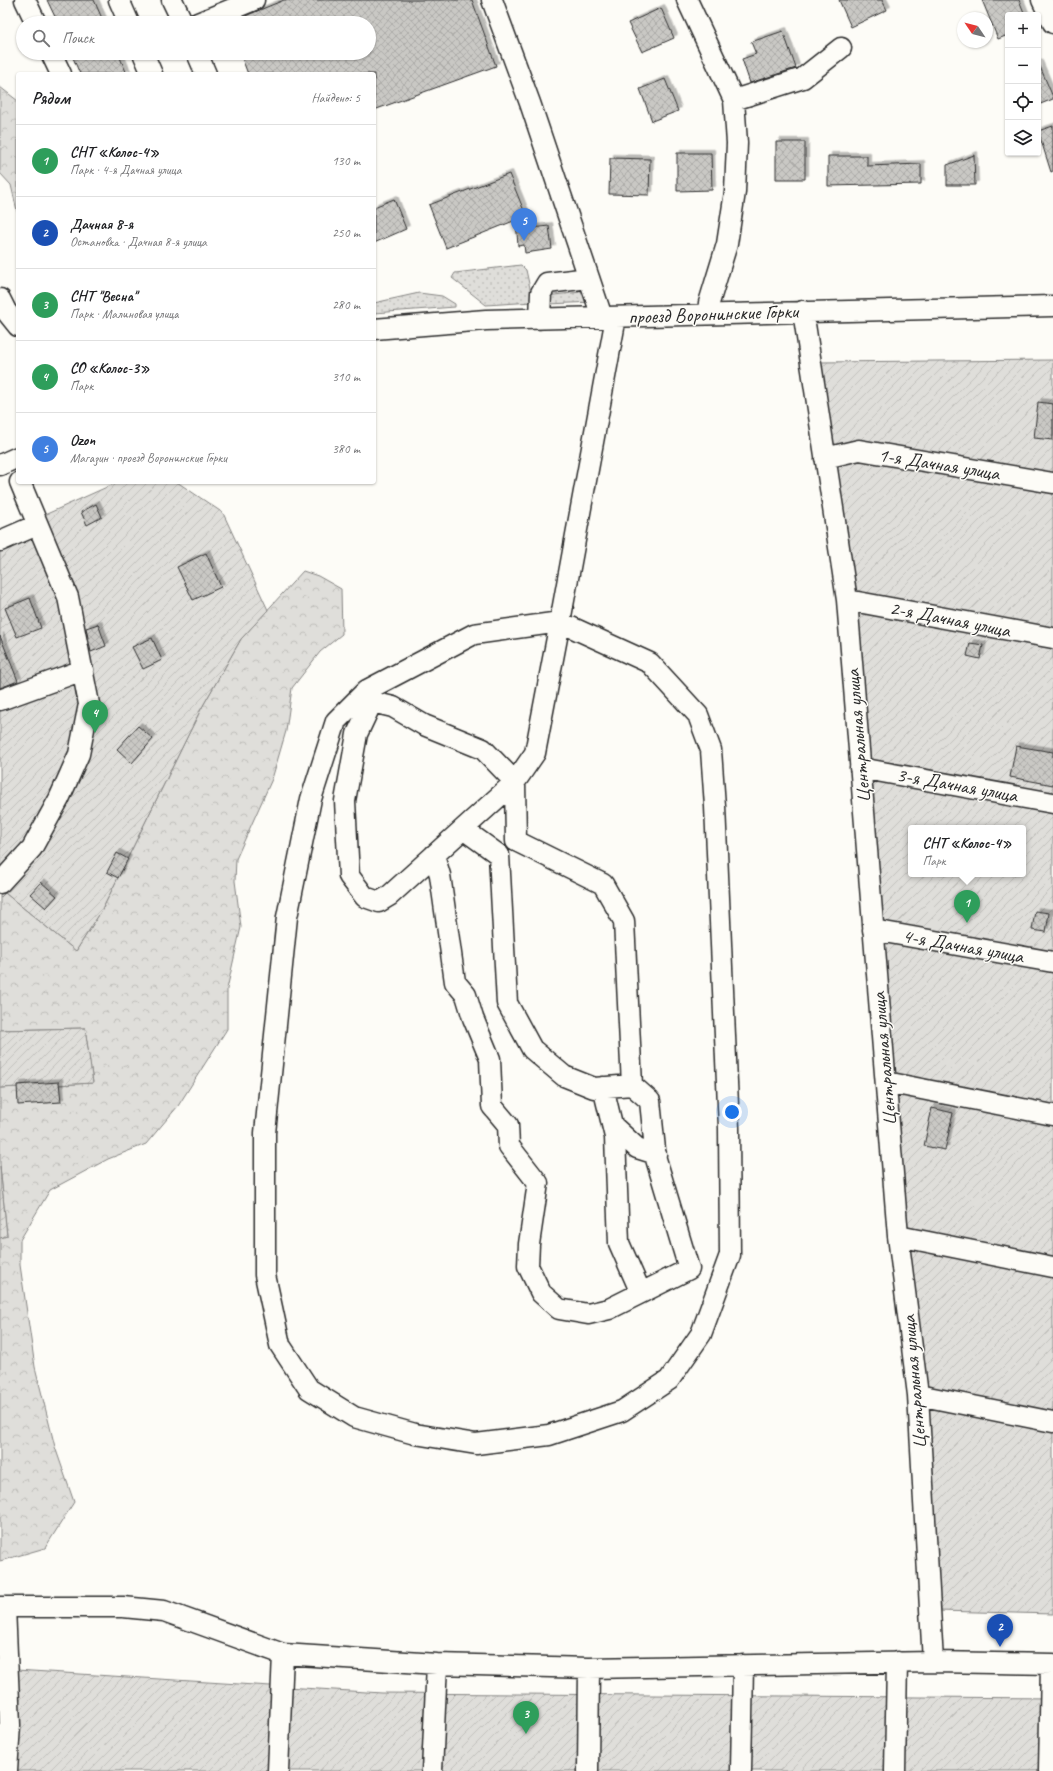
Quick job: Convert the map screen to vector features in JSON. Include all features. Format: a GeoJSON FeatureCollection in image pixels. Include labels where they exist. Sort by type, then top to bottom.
{"type":"FeatureCollection","features":[{"type":"Feature","properties":{"kind":"street"},"geometry":{"type":"LineString","coordinates":[[25,0],[33,16]]}},
{"type":"Feature","properties":{"kind":"street"},"geometry":{"type":"LineString","coordinates":[[119,0],[126,16]]}},
{"type":"Feature","properties":{"kind":"street"},"geometry":{"type":"LineString","coordinates":[[172,0],[180,16]]}},
{"type":"Feature","properties":{"kind":"street"},"geometry":{"type":"LineString","coordinates":[[215,16],[254,0]]}},
{"type":"Feature","properties":{"kind":"street"},"geometry":{"type":"LineString","coordinates":[[369,696],[357,734],[345,801],[349,876],[366,897],[379,902],[389,896],[515,782],[535,753],[560,622],[609,317],[589,278],[530,103],[492,0]]}},
{"type":"Feature","properties":{"kind":"street"},"geometry":{"type":"LineString","coordinates":[[687,0],[734,100],[737,143],[735,192],[727,244],[709,303],[708,313]]}},
{"type":"Feature","properties":{"kind":"street"},"geometry":{"type":"LineString","coordinates":[[1042,0],[1053,23]]}},
{"type":"Feature","properties":{"kind":"street"},"geometry":{"type":"LineString","coordinates":[[734,100],[803,78],[841,48]]}},
{"type":"Feature","properties":{"kind":"street"},"geometry":{"type":"LineString","coordinates":[[54,60],[60,72]]}},
{"type":"Feature","properties":{"kind":"street"},"geometry":{"type":"LineString","coordinates":[[146,60],[151,72]]}},
{"type":"Feature","properties":{"kind":"street"},"geometry":{"type":"LineString","coordinates":[[200,60],[205,72]]}},
{"type":"Feature","properties":{"kind":"street"},"geometry":{"type":"LineString","coordinates":[[540,319],[541,293],[547,283],[589,278]]}},
{"type":"Feature","properties":{"kind":"street"},"geometry":{"type":"LineString","coordinates":[[0,299],[6,311],[16,324]]}},
{"type":"Feature","properties":{"kind":"street","name":"проезд Воронинские Горки"},"geometry":{"type":"LineString","coordinates":[[376,329],[486,320],[708,313],[1053,306]]}},
{"type":"Feature","properties":{"kind":"street","name":"Центральная улица"},"geometry":{"type":"LineString","coordinates":[[803,311],[847,600],[898,1236],[918,1395],[933,1662]]}},
{"type":"Feature","properties":{"kind":"street","name":"1-я Дачная улица"},"geometry":{"type":"LineString","coordinates":[[825,458],[859,450],[1053,483]]}},
{"type":"Feature","properties":{"kind":"street"},"geometry":{"type":"LineString","coordinates":[[0,883],[32,848],[59,799],[79,754],[89,704],[68,597],[21,484]]}},
{"type":"Feature","properties":{"kind":"street"},"geometry":{"type":"LineString","coordinates":[[0,541],[37,525]]}},
{"type":"Feature","properties":{"kind":"street","name":"2-я Дачная улица"},"geometry":{"type":"LineString","coordinates":[[847,600],[1053,638]]}},
{"type":"Feature","properties":{"kind":"street"},"geometry":{"type":"LineString","coordinates":[[560,622],[650,663],[698,715],[711,750],[715,806],[729,1128],[730,1255],[701,1334],[669,1380],[622,1410],[549,1435],[476,1444],[415,1434],[354,1417],[309,1389],[280,1345],[265,1275],[265,1133],[287,917],[311,799],[336,721],[369,696],[474,634],[560,622]]}},
{"type":"Feature","properties":{"kind":"street"},"geometry":{"type":"LineString","coordinates":[[0,700],[83,670]]}},
{"type":"Feature","properties":{"kind":"street"},"geometry":{"type":"LineString","coordinates":[[369,696],[393,707],[424,725],[484,749],[515,782],[516,841],[603,884],[624,921],[632,1085],[650,1101],[656,1154],[689,1269],[609,1309],[588,1314],[559,1309],[541,1293],[528,1266],[529,1244],[538,1183],[509,1146],[508,1124],[492,1106],[490,1059],[473,1018],[466,995],[455,982],[440,875],[434,855]]}},
{"type":"Feature","properties":{"kind":"street","name":"3-я Дачная улица"},"geometry":{"type":"LineString","coordinates":[[860,768],[1053,803]]}},
{"type":"Feature","properties":{"kind":"street"},"geometry":{"type":"LineString","coordinates":[[463,828],[499,855],[507,1003],[532,1049],[564,1076],[594,1088],[632,1085]]}},
{"type":"Feature","properties":{"kind":"street","name":"4-я Дачная улица"},"geometry":{"type":"LineString","coordinates":[[873,930],[1053,962]]}},
{"type":"Feature","properties":{"kind":"street"},"geometry":{"type":"LineString","coordinates":[[886,1082],[1053,1115]]}},
{"type":"Feature","properties":{"kind":"street"},"geometry":{"type":"LineString","coordinates":[[603,1087],[615,1137],[619,1243],[641,1293]]}},
{"type":"Feature","properties":{"kind":"street"},"geometry":{"type":"LineString","coordinates":[[612,1125],[637,1148],[656,1154]]}},
{"type":"Feature","properties":{"kind":"street"},"geometry":{"type":"LineString","coordinates":[[898,1236],[1053,1266]]}},
{"type":"Feature","properties":{"kind":"street"},"geometry":{"type":"LineString","coordinates":[[918,1395],[1053,1422]]}},
{"type":"Feature","properties":{"kind":"street"},"geometry":{"type":"LineString","coordinates":[[7,1771],[10,1725],[3,1607],[123,1607],[164,1611],[283,1654],[437,1664],[589,1668],[897,1662],[1052,1664],[1049,1771]]}},
{"type":"Feature","properties":{"kind":"street"},"geometry":{"type":"LineString","coordinates":[[278,1771],[283,1654]]}},
{"type":"Feature","properties":{"kind":"street"},"geometry":{"type":"LineString","coordinates":[[895,1771],[897,1662]]}},
{"type":"Feature","properties":{"kind":"street"},"geometry":{"type":"LineString","coordinates":[[432,1771],[437,1664]]}},
{"type":"Feature","properties":{"kind":"street"},"geometry":{"type":"LineString","coordinates":[[741,1771],[743,1665]]}},
{"type":"Feature","properties":{"kind":"street"},"geometry":{"type":"LineString","coordinates":[[588,1771],[589,1668]]}},
{"type":"Feature","properties":{"kind":"green space"},"geometry":{"type":"Polygon","coordinates":[[[0,87],[16,99],[16,206],[11,185],[0,173],[0,87]]]}},
{"type":"Feature","properties":{"kind":"green space"},"geometry":{"type":"Polygon","coordinates":[[[521,265],[526,270],[533,302],[486,305],[452,278],[455,273],[521,265]]]}},
{"type":"Feature","properties":{"kind":"green space"},"geometry":{"type":"Polygon","coordinates":[[[589,291],[594,302],[548,304],[546,296],[589,291]]]}},
{"type":"Feature","properties":{"kind":"green space"},"geometry":{"type":"Polygon","coordinates":[[[419,293],[442,296],[455,304],[455,307],[376,313],[376,303],[419,293]]]}},
{"type":"Feature","properties":{"kind":"green space"},"geometry":{"type":"Polygon","coordinates":[[[1053,360],[1053,1614],[938,1611],[906,1227],[818,362],[1053,360]]]}},
{"type":"Feature","properties":{"kind":"green space"},"geometry":{"type":"Polygon","coordinates":[[[114,484],[180,484],[223,513],[268,610],[241,639],[201,709],[102,910],[76,951],[5,893],[0,898],[0,535],[114,484]]]}},
{"type":"Feature","properties":{"kind":"green space"},"geometry":{"type":"Polygon","coordinates":[[[303,571],[318,576],[341,589],[342,634],[320,652],[292,688],[286,731],[272,779],[236,859],[235,881],[241,927],[227,989],[227,1029],[178,1106],[146,1144],[108,1159],[50,1190],[20,1240],[20,1265],[35,1367],[55,1447],[74,1502],[45,1548],[0,1561],[0,1238],[7,1236],[0,1166],[0,1088],[93,1083],[85,1028],[0,1030],[0,898],[5,893],[76,951],[102,910],[201,709],[241,639],[303,571]]]}},
{"type":"Feature","properties":{"kind":"green space"},"geometry":{"type":"Polygon","coordinates":[[[85,1028],[93,1083],[0,1088],[0,1030],[85,1028]]]}},
{"type":"Feature","properties":{"kind":"green space"},"geometry":{"type":"Polygon","coordinates":[[[0,1166],[7,1236],[0,1238],[0,1166]]]}},
{"type":"Feature","properties":{"kind":"green space"},"geometry":{"type":"Polygon","coordinates":[[[0,1669],[382,1693],[1053,1698],[1053,1771],[0,1771],[0,1669]]]}},
{"type":"Feature","properties":{"kind":"building"},"geometry":{"type":"Polygon","coordinates":[[[47,0],[94,0],[101,16],[55,16],[47,0]]]}},
{"type":"Feature","properties":{"kind":"building"},"geometry":{"type":"Polygon","coordinates":[[[284,0],[472,0],[496,66],[376,109],[376,72],[247,72],[243,60],[376,60],[376,16],[245,16],[284,0]]]}},
{"type":"Feature","properties":{"kind":"building"},"geometry":{"type":"Polygon","coordinates":[[[839,0],[882,0],[887,10],[851,27],[839,0]]]}},
{"type":"Feature","properties":{"kind":"building"},"geometry":{"type":"Polygon","coordinates":[[[982,0],[1019,0],[1024,12],[1005,12],[1005,36],[998,39],[993,27],[993,12],[987,12],[982,0]]]}},
{"type":"Feature","properties":{"kind":"building"},"geometry":{"type":"Polygon","coordinates":[[[661,8],[674,38],[642,52],[628,23],[661,8]]]}},
{"type":"Feature","properties":{"kind":"building"},"geometry":{"type":"Polygon","coordinates":[[[783,31],[796,68],[750,83],[742,59],[756,54],[751,42],[783,31]]]}},
{"type":"Feature","properties":{"kind":"building"},"geometry":{"type":"Polygon","coordinates":[[[74,60],[121,60],[126,72],[79,72],[74,60]]]}},
{"type":"Feature","properties":{"kind":"building"},"geometry":{"type":"Polygon","coordinates":[[[1041,69],[1053,97],[1053,99],[1041,104],[1041,69]]]}},
{"type":"Feature","properties":{"kind":"building"},"geometry":{"type":"Polygon","coordinates":[[[665,79],[678,111],[652,121],[640,89],[665,79]]]}},
{"type":"Feature","properties":{"kind":"building"},"geometry":{"type":"Polygon","coordinates":[[[1053,126],[1053,171],[1051,172],[1041,140],[1041,130],[1053,126]]]}},
{"type":"Feature","properties":{"kind":"building"},"geometry":{"type":"Polygon","coordinates":[[[776,142],[805,142],[805,179],[776,179],[776,142]]]}},
{"type":"Feature","properties":{"kind":"building"},"geometry":{"type":"Polygon","coordinates":[[[677,153],[711,153],[712,190],[677,191],[677,153]]]}},
{"type":"Feature","properties":{"kind":"building"},"geometry":{"type":"Polygon","coordinates":[[[974,155],[975,185],[947,185],[947,165],[974,155]]]}},
{"type":"Feature","properties":{"kind":"building"},"geometry":{"type":"Polygon","coordinates":[[[828,156],[867,156],[867,166],[921,164],[921,184],[828,186],[828,156]]]}},
{"type":"Feature","properties":{"kind":"building"},"geometry":{"type":"Polygon","coordinates":[[[610,158],[650,159],[649,195],[609,194],[610,158]]]}},
{"type":"Feature","properties":{"kind":"building"},"geometry":{"type":"Polygon","coordinates":[[[509,174],[531,228],[549,226],[552,249],[525,253],[524,245],[518,246],[516,220],[446,248],[429,205],[509,174]]]}},
{"type":"Feature","properties":{"kind":"building"},"geometry":{"type":"Polygon","coordinates":[[[394,199],[406,229],[376,242],[376,206],[394,199]]]}},
{"type":"Feature","properties":{"kind":"building"},"geometry":{"type":"Polygon","coordinates":[[[1038,402],[1053,404],[1053,440],[1034,438],[1038,402]]]}},
{"type":"Feature","properties":{"kind":"building"},"geometry":{"type":"Polygon","coordinates":[[[96,504],[102,517],[87,525],[81,512],[96,504]]]}},
{"type":"Feature","properties":{"kind":"building"},"geometry":{"type":"Polygon","coordinates":[[[206,553],[221,587],[193,600],[177,567],[206,553]]]}},
{"type":"Feature","properties":{"kind":"building"},"geometry":{"type":"Polygon","coordinates":[[[30,598],[41,628],[17,637],[5,608],[30,598]]]}},
{"type":"Feature","properties":{"kind":"building"},"geometry":{"type":"Polygon","coordinates":[[[98,624],[106,646],[91,652],[86,628],[98,624]]]}},
{"type":"Feature","properties":{"kind":"building"},"geometry":{"type":"Polygon","coordinates":[[[0,636],[18,681],[0,688],[0,636]]]}},
{"type":"Feature","properties":{"kind":"building"},"geometry":{"type":"Polygon","coordinates":[[[152,638],[162,660],[143,669],[132,647],[152,638]]]}},
{"type":"Feature","properties":{"kind":"building"},"geometry":{"type":"Polygon","coordinates":[[[970,643],[983,645],[980,659],[967,656],[970,643]]]}},
{"type":"Feature","properties":{"kind":"building"},"geometry":{"type":"Polygon","coordinates":[[[138,726],[153,739],[132,763],[117,749],[138,726]]]}},
{"type":"Feature","properties":{"kind":"building"},"geometry":{"type":"Polygon","coordinates":[[[1016,746],[1053,752],[1053,785],[1010,777],[1016,746]]]}},
{"type":"Feature","properties":{"kind":"building"},"geometry":{"type":"Polygon","coordinates":[[[117,853],[128,859],[118,878],[107,872],[117,853]]]}},
{"type":"Feature","properties":{"kind":"building"},"geometry":{"type":"Polygon","coordinates":[[[41,882],[57,896],[46,908],[30,894],[41,882]]]}},
{"type":"Feature","properties":{"kind":"building"},"geometry":{"type":"Polygon","coordinates":[[[1035,911],[1049,913],[1046,932],[1032,930],[1035,911]]]}},
{"type":"Feature","properties":{"kind":"building"},"geometry":{"type":"Polygon","coordinates":[[[59,1082],[61,1102],[18,1105],[17,1085],[59,1082]]]}},
{"type":"Feature","properties":{"kind":"building"},"geometry":{"type":"Polygon","coordinates":[[[932,1108],[953,1113],[945,1150],[924,1146],[932,1108]]]}},
{"type":"Feature","properties":{"kind":"place","name":"Ozon"},"geometry":{"type":"Point","coordinates":[524,241]}},
{"type":"Feature","properties":{"kind":"place","name":"СО «Колос-3»"},"geometry":{"type":"Point","coordinates":[95,733]}},
{"type":"Feature","properties":{"kind":"place","name":"СНТ «Колос-4»"},"geometry":{"type":"Point","coordinates":[967,923]}},
{"type":"Feature","properties":{"kind":"place","name":"Дачная 8-я"},"geometry":{"type":"Point","coordinates":[1000,1647]}},
{"type":"Feature","properties":{"kind":"place","name":"СНТ \"Весна\""},"geometry":{"type":"Point","coordinates":[526,1734]}}]}
